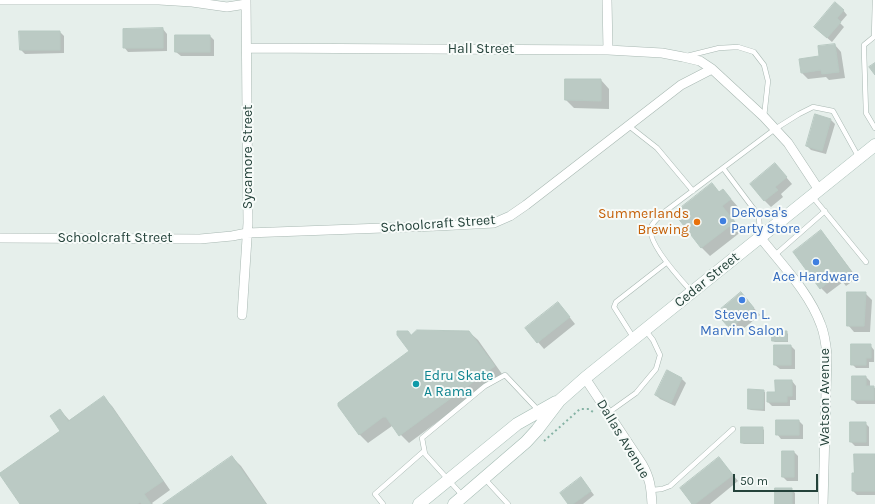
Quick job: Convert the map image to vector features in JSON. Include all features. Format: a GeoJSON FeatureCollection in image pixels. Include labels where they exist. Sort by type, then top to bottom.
{"type":"FeatureCollection","features":[{"type":"Feature","properties":{"kind":"main road","name":"Cedar Street"},"geometry":{"type":"LineString","coordinates":[[449,480],[517,424],[542,415],[634,338],[872,149]]}},
{"type":"Feature","properties":{"kind":"main road"},"geometry":{"type":"LineString","coordinates":[[459,500],[526,442],[542,415]]}},
{"type":"Feature","properties":{"kind":"main road"},"geometry":{"type":"LineString","coordinates":[[419,504],[449,480]]}},
{"type":"Feature","properties":{"kind":"street"},"geometry":{"type":"LineString","coordinates":[[0,0],[159,0],[192,2],[227,7],[246,2]]}},
{"type":"Feature","properties":{"kind":"street"},"geometry":{"type":"LineString","coordinates":[[607,0],[608,50]]}},
{"type":"Feature","properties":{"kind":"street","name":"Sycamore Street"},"geometry":{"type":"LineString","coordinates":[[242,315],[247,234],[246,2]]}},
{"type":"Feature","properties":{"kind":"street","name":"Hall Street"},"geometry":{"type":"LineString","coordinates":[[247,48],[608,50],[683,57],[700,61],[712,69]]}},
{"type":"Feature","properties":{"kind":"street"},"geometry":{"type":"LineString","coordinates":[[712,69],[764,117],[788,143],[816,193]]}},
{"type":"Feature","properties":{"kind":"street","name":"Schoolcraft Street"},"geometry":{"type":"LineString","coordinates":[[0,238],[200,239],[247,234],[494,223],[510,216],[526,205],[681,85],[712,69]]}},
{"type":"Feature","properties":{"kind":"street","name":"Watson Avenue"},"geometry":{"type":"LineString","coordinates":[[760,237],[807,296],[822,325],[827,356],[824,504]]}},
{"type":"Feature","properties":{"kind":"street","name":"Dallas Avenue"},"geometry":{"type":"LineString","coordinates":[[585,378],[649,477],[652,490],[652,504]]}},
{"type":"Feature","properties":{"kind":"lane"},"geometry":{"type":"LineString","coordinates":[[875,0],[874,36],[864,45],[866,113],[875,128]]}},
{"type":"Feature","properties":{"kind":"lane"},"geometry":{"type":"LineString","coordinates":[[683,57],[719,48],[738,47],[754,52],[764,65],[768,81],[764,117]]}},
{"type":"Feature","properties":{"kind":"lane"},"geometry":{"type":"LineString","coordinates":[[692,292],[666,264],[650,234],[651,225],[663,213],[775,128],[813,107],[833,112],[859,158]]}},
{"type":"Feature","properties":{"kind":"lane"},"geometry":{"type":"LineString","coordinates":[[628,125],[657,148],[693,191]]}},
{"type":"Feature","properties":{"kind":"lane"},"geometry":{"type":"LineString","coordinates":[[723,168],[759,216],[760,237]]}},
{"type":"Feature","properties":{"kind":"lane"},"geometry":{"type":"LineString","coordinates":[[816,193],[825,211],[866,262]]}},
{"type":"Feature","properties":{"kind":"lane"},"geometry":{"type":"LineString","coordinates":[[775,256],[825,211]]}},
{"type":"Feature","properties":{"kind":"lane"},"geometry":{"type":"LineString","coordinates":[[634,338],[614,307],[616,302],[666,264]]}},
{"type":"Feature","properties":{"kind":"lane"},"geometry":{"type":"LineString","coordinates":[[608,413],[636,393],[656,369],[660,355],[653,340],[645,330]]}},
{"type":"Feature","properties":{"kind":"lane"},"geometry":{"type":"LineString","coordinates":[[459,500],[449,480],[425,454],[422,438],[485,386],[505,375],[542,415]]}},
{"type":"Feature","properties":{"kind":"lane"},"geometry":{"type":"LineString","coordinates":[[652,490],[670,486],[733,429]]}},
{"type":"Feature","properties":{"kind":"lane"},"geometry":{"type":"LineString","coordinates":[[383,504],[375,494],[424,451]]}},
{"type":"Feature","properties":{"kind":"lane"},"geometry":{"type":"LineString","coordinates":[[484,478],[508,504]]}},
{"type":"Feature","properties":{"kind":"building"},"geometry":{"type":"Polygon","coordinates":[[[835,2],[844,10],[837,18],[841,22],[827,38],[814,27],[835,2]]]}},
{"type":"Feature","properties":{"kind":"building"},"geometry":{"type":"Polygon","coordinates":[[[163,28],[163,48],[123,48],[123,29],[163,28]]]}},
{"type":"Feature","properties":{"kind":"building"},"geometry":{"type":"Polygon","coordinates":[[[19,31],[60,31],[60,50],[20,50],[19,31]]]}},
{"type":"Feature","properties":{"kind":"building"},"geometry":{"type":"Polygon","coordinates":[[[175,35],[210,35],[210,52],[175,52],[175,35]]]}},
{"type":"Feature","properties":{"kind":"building"},"geometry":{"type":"Polygon","coordinates":[[[835,44],[839,72],[822,74],[821,70],[801,73],[799,59],[819,56],[818,46],[835,44]]]}},
{"type":"Feature","properties":{"kind":"building"},"geometry":{"type":"Polygon","coordinates":[[[875,63],[875,75],[869,67],[875,63]]]}},
{"type":"Feature","properties":{"kind":"building"},"geometry":{"type":"Polygon","coordinates":[[[565,79],[601,79],[601,101],[565,100],[565,79]]]}},
{"type":"Feature","properties":{"kind":"building"},"geometry":{"type":"Polygon","coordinates":[[[815,114],[831,119],[822,151],[806,146],[815,114]]]}},
{"type":"Feature","properties":{"kind":"building"},"geometry":{"type":"Polygon","coordinates":[[[775,163],[787,177],[775,187],[778,190],[764,201],[750,184],[775,163]]]}},
{"type":"Feature","properties":{"kind":"building"},"geometry":{"type":"Polygon","coordinates":[[[712,183],[719,192],[723,189],[731,199],[722,206],[735,222],[701,248],[674,213],[712,183]]]}},
{"type":"Feature","properties":{"kind":"building"},"geometry":{"type":"Polygon","coordinates":[[[821,230],[851,271],[839,280],[836,276],[820,289],[793,252],[821,230]]]}},
{"type":"Feature","properties":{"kind":"building"},"geometry":{"type":"Polygon","coordinates":[[[741,292],[754,308],[730,329],[716,313],[741,292]]]}},
{"type":"Feature","properties":{"kind":"building"},"geometry":{"type":"Polygon","coordinates":[[[847,292],[866,292],[864,326],[847,326],[847,292]]]}},
{"type":"Feature","properties":{"kind":"building"},"geometry":{"type":"Polygon","coordinates":[[[558,302],[570,317],[537,343],[525,328],[558,302]]]}},
{"type":"Feature","properties":{"kind":"building","name":"Edru Skate A Rama"},"geometry":{"type":"Polygon","coordinates":[[[417,330],[469,331],[495,366],[399,436],[386,417],[383,417],[359,435],[338,406],[338,403],[409,351],[397,335],[397,331],[408,331],[411,335],[417,330]]]}},
{"type":"Feature","properties":{"kind":"building"},"geometry":{"type":"Polygon","coordinates":[[[772,331],[787,331],[787,341],[772,341],[772,331]]]}},
{"type":"Feature","properties":{"kind":"building"},"geometry":{"type":"Polygon","coordinates":[[[851,344],[871,344],[871,358],[866,358],[866,365],[851,365],[851,344]]]}},
{"type":"Feature","properties":{"kind":"building"},"geometry":{"type":"Polygon","coordinates":[[[774,345],[791,345],[791,365],[774,365],[774,345]]]}},
{"type":"Feature","properties":{"kind":"building"},"geometry":{"type":"Polygon","coordinates":[[[667,370],[682,378],[671,403],[655,395],[667,370]]]}},
{"type":"Feature","properties":{"kind":"building"},"geometry":{"type":"Polygon","coordinates":[[[852,376],[866,376],[866,386],[874,386],[874,400],[852,400],[852,376]]]}},
{"type":"Feature","properties":{"kind":"building"},"geometry":{"type":"Polygon","coordinates":[[[775,380],[792,380],[792,396],[787,396],[787,402],[767,402],[767,392],[775,392],[775,380]]]}},
{"type":"Feature","properties":{"kind":"building"},"geometry":{"type":"Polygon","coordinates":[[[748,389],[764,390],[763,409],[748,409],[748,389]]]}},
{"type":"Feature","properties":{"kind":"building"},"geometry":{"type":"Polygon","coordinates":[[[104,396],[163,481],[144,494],[151,504],[142,504],[140,502],[137,504],[20,504],[0,473],[60,431],[50,416],[60,409],[68,421],[104,396]]]}},
{"type":"Feature","properties":{"kind":"building"},"geometry":{"type":"Polygon","coordinates":[[[776,420],[799,420],[799,435],[776,435],[776,420]]]}},
{"type":"Feature","properties":{"kind":"building"},"geometry":{"type":"Polygon","coordinates":[[[850,422],[866,422],[866,442],[850,442],[850,422]]]}},
{"type":"Feature","properties":{"kind":"building"},"geometry":{"type":"Polygon","coordinates":[[[741,427],[763,427],[763,443],[741,443],[741,427]]]}},
{"type":"Feature","properties":{"kind":"building"},"geometry":{"type":"Polygon","coordinates":[[[782,451],[794,451],[794,477],[782,477],[782,451]]]}},
{"type":"Feature","properties":{"kind":"building"},"geometry":{"type":"Polygon","coordinates":[[[854,454],[875,454],[875,491],[852,491],[854,454]]]}},
{"type":"Feature","properties":{"kind":"building"},"geometry":{"type":"Polygon","coordinates":[[[232,456],[266,504],[163,504],[232,456]]]}},
{"type":"Feature","properties":{"kind":"building"},"geometry":{"type":"Polygon","coordinates":[[[719,457],[733,475],[695,504],[692,504],[680,488],[719,457]]]}},
{"type":"Feature","properties":{"kind":"building"},"geometry":{"type":"Polygon","coordinates":[[[581,477],[591,491],[573,504],[568,504],[560,493],[581,477]]]}},
{"type":"Feature","properties":{"kind":"building"},"geometry":{"type":"Polygon","coordinates":[[[775,488],[792,488],[792,504],[775,504],[775,488]]]}},
{"type":"Feature","properties":{"kind":"place","name":"DeRosa's Party Store"},"geometry":{"type":"Point","coordinates":[723,221]}},
{"type":"Feature","properties":{"kind":"place","name":"Summerlands Brewing"},"geometry":{"type":"Point","coordinates":[697,222]}},
{"type":"Feature","properties":{"kind":"place","name":"Ace Hardware"},"geometry":{"type":"Point","coordinates":[816,262]}},
{"type":"Feature","properties":{"kind":"place","name":"Steven L. Marvin Salon"},"geometry":{"type":"Point","coordinates":[742,300]}},
{"type":"Feature","properties":{"kind":"place","name":"Edru Skate A Rama"},"geometry":{"type":"Point","coordinates":[416,384]}}]}
